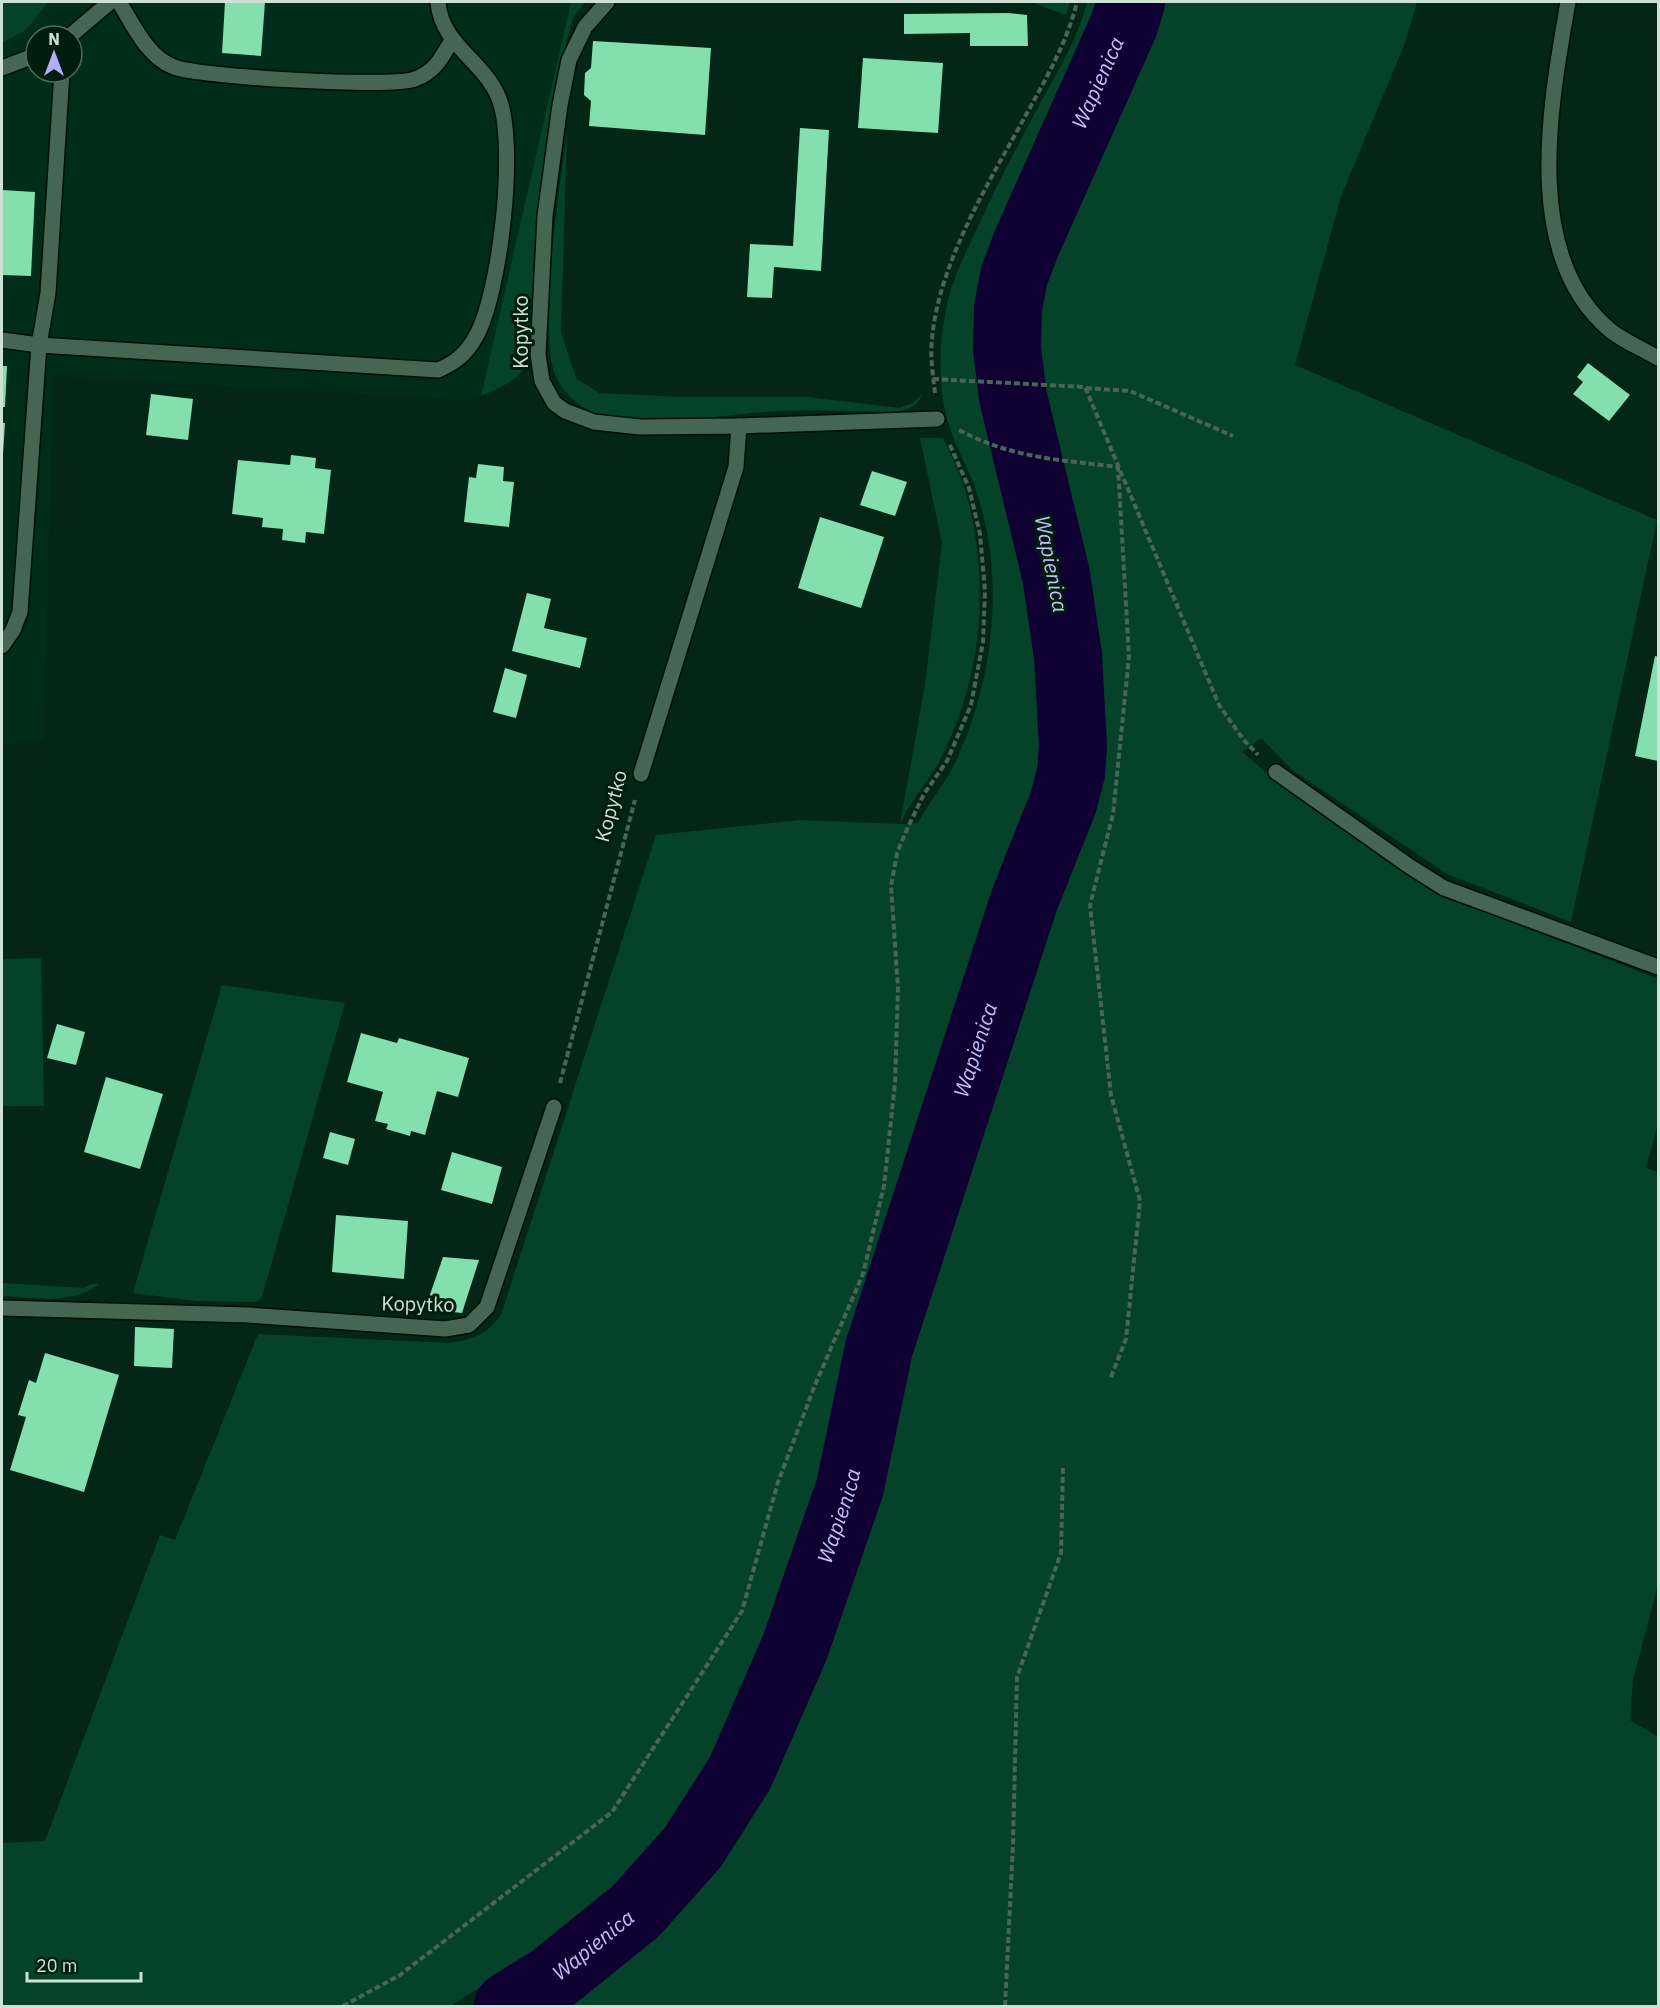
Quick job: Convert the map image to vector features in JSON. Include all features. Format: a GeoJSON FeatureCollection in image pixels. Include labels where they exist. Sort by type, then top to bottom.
{"type":"FeatureCollection","features":[{"type":"Feature","properties":{"kind":"street"},"geometry":{"type":"LineString","coordinates":[[84,24],[110,2]]}},
{"type":"Feature","properties":{"kind":"street"},"geometry":{"type":"LineString","coordinates":[[119,2],[149,50],[173,67],[212,75],[402,83],[431,71],[452,40]]}},
{"type":"Feature","properties":{"kind":"street"},"geometry":{"type":"LineString","coordinates":[[2,340],[39,345],[418,370],[438,370],[453,364],[476,338],[487,312],[501,235],[509,154],[498,96],[485,75],[452,40],[443,26],[438,2]]}},
{"type":"Feature","properties":{"kind":"street","name":"Kopytko"},"geometry":{"type":"LineString","coordinates":[[607,2],[585,27],[569,60],[560,105],[545,216],[538,354],[542,381],[546,392],[560,407],[594,423],[640,427],[739,426],[736,467],[641,774]]}},
{"type":"Feature","properties":{"kind":"street"},"geometry":{"type":"LineString","coordinates":[[1568,2],[1555,81],[1549,173],[1553,229],[1567,273],[1582,298],[1611,330],[1659,358]]}},
{"type":"Feature","properties":{"kind":"street"},"geometry":{"type":"LineString","coordinates":[[2,68],[24,60]]}},
{"type":"Feature","properties":{"kind":"street"},"geometry":{"type":"LineString","coordinates":[[2,646],[13,630],[20,612],[39,345],[48,293],[61,84]]}},
{"type":"Feature","properties":{"kind":"street"},"geometry":{"type":"LineString","coordinates":[[739,426],[938,419]]}},
{"type":"Feature","properties":{"kind":"street"},"geometry":{"type":"LineString","coordinates":[[1276,772],[1408,866],[1444,888],[1659,967]]}},
{"type":"Feature","properties":{"kind":"street","name":"Kopytko"},"geometry":{"type":"LineString","coordinates":[[2,1308],[248,1315],[445,1329],[469,1325],[487,1307],[554,1107]]}},
{"type":"Feature","properties":{"kind":"path"},"geometry":{"type":"LineString","coordinates":[[343,2007],[400,1975],[612,1812],[742,1611],[778,1482],[815,1385],[863,1274],[884,1186],[895,1083],[898,989],[891,886],[897,854],[924,794],[947,761],[971,705],[983,642],[985,591],[980,534],[969,488],[938,419],[933,379],[932,340],[938,300],[951,262],[993,176],[1056,62],[1072,23],[1077,2]]}},
{"type":"Feature","properties":{"kind":"path"},"geometry":{"type":"LineString","coordinates":[[933,379],[1050,383],[1130,391],[1233,436]]}},
{"type":"Feature","properties":{"kind":"path"},"geometry":{"type":"LineString","coordinates":[[1086,388],[1219,705],[1243,740],[1276,772]]}},
{"type":"Feature","properties":{"kind":"path"},"geometry":{"type":"LineString","coordinates":[[938,419],[987,445],[1030,457],[1118,467]]}},
{"type":"Feature","properties":{"kind":"path"},"geometry":{"type":"LineString","coordinates":[[1111,1377],[1126,1339],[1140,1201],[1111,1095],[1090,905],[1113,814],[1129,657],[1118,467]]}},
{"type":"Feature","properties":{"kind":"path","name":"Kopytko"},"geometry":{"type":"LineString","coordinates":[[554,1107],[641,774]]}},
{"type":"Feature","properties":{"kind":"path"},"geometry":{"type":"LineString","coordinates":[[1005,2007],[1013,1845],[1017,1677],[1061,1553],[1063,1466]]}},
{"type":"Feature","properties":{"kind":"shaded area"},"geometry":{"type":"Polygon","coordinates":[[[2,2],[571,2],[481,396],[466,400],[53,376],[44,739],[2,745],[2,2]]]}},
{"type":"Feature","properties":{"kind":"shaded area"},"geometry":{"type":"Polygon","coordinates":[[[2,2],[48,2],[31,24],[24,24],[24,31],[2,43],[2,2]]]}},
{"type":"Feature","properties":{"kind":"shaded area"},"geometry":{"type":"Polygon","coordinates":[[[571,2],[585,2],[574,16],[559,68],[549,126],[537,215],[528,362],[514,379],[481,396],[571,2]]]}},
{"type":"Feature","properties":{"kind":"shaded area"},"geometry":{"type":"Polygon","coordinates":[[[1031,2],[1070,2],[1066,15],[1031,2]]]}},
{"type":"Feature","properties":{"kind":"shaded area"},"geometry":{"type":"Polygon","coordinates":[[[1087,2],[1108,2],[1103,22],[1007,237],[995,281],[986,329],[987,368],[1039,581],[1048,657],[1054,740],[1045,793],[1007,886],[957,1053],[869,1308],[831,1450],[764,1645],[718,1752],[643,1866],[537,1952],[450,2006],[2,2006],[2,1843],[45,1841],[160,1535],[175,1540],[258,1334],[448,1343],[464,1340],[484,1332],[501,1315],[656,835],[799,820],[918,823],[956,761],[980,695],[992,624],[993,588],[984,518],[974,484],[947,419],[941,387],[942,337],[949,296],[959,268],[991,198],[1069,50],[1087,2]]]}},
{"type":"Feature","properties":{"kind":"shaded area"},"geometry":{"type":"Polygon","coordinates":[[[1160,2],[1417,2],[1405,43],[1341,196],[1295,365],[1657,520],[1571,922],[1447,874],[1291,769],[1261,738],[1242,752],[1275,780],[1417,881],[1447,896],[1658,979],[1658,1124],[1646,1168],[1658,1172],[1658,1584],[1633,1680],[1630,1720],[1658,1737],[1658,2006],[540,2006],[562,1992],[646,1923],[705,1861],[756,1780],[814,1656],[872,1498],[899,1351],[1043,911],[1085,804],[1094,751],[1088,656],[1077,572],[1032,373],[1028,326],[1033,289],[1046,249],[1127,90],[1160,2]]]}},
{"type":"Feature","properties":{"kind":"shaded area"},"geometry":{"type":"Polygon","coordinates":[[[567,131],[561,332],[576,378],[599,393],[683,397],[808,397],[899,408],[913,403],[922,394],[918,402],[896,412],[778,411],[660,421],[615,419],[597,414],[579,404],[564,390],[557,379],[551,358],[548,329],[555,221],[567,131]]]}},
{"type":"Feature","properties":{"kind":"shaded area"},"geometry":{"type":"Polygon","coordinates":[[[920,438],[943,438],[964,486],[974,526],[980,592],[978,626],[967,691],[956,723],[943,754],[900,824],[925,685],[942,543],[920,438]]]}},
{"type":"Feature","properties":{"kind":"shaded area"},"geometry":{"type":"Polygon","coordinates":[[[41,958],[44,1106],[2,1106],[2,959],[41,958]]]}},
{"type":"Feature","properties":{"kind":"shaded area"},"geometry":{"type":"Polygon","coordinates":[[[222,985],[345,1003],[262,1297],[256,1302],[197,1301],[133,1293],[222,985]]]}},
{"type":"Feature","properties":{"kind":"shaded area"},"geometry":{"type":"Polygon","coordinates":[[[2,1283],[84,1288],[91,1284],[99,1284],[77,1295],[52,1299],[2,1296],[2,1283]]]}},
{"type":"Feature","properties":{"kind":"building"},"geometry":{"type":"Polygon","coordinates":[[[225,2],[265,2],[261,56],[222,53],[225,2]]]}},
{"type":"Feature","properties":{"kind":"building"},"geometry":{"type":"Polygon","coordinates":[[[1008,13],[1027,15],[1028,46],[970,46],[970,33],[904,34],[904,14],[1008,13]]]}},
{"type":"Feature","properties":{"kind":"building"},"geometry":{"type":"Polygon","coordinates":[[[593,41],[711,48],[705,135],[589,126],[591,101],[584,95],[585,73],[591,68],[593,41]]]}},
{"type":"Feature","properties":{"kind":"building"},"geometry":{"type":"Polygon","coordinates":[[[863,58],[943,63],[938,133],[858,128],[863,58]]]}},
{"type":"Feature","properties":{"kind":"building"},"geometry":{"type":"Polygon","coordinates":[[[800,128],[829,130],[821,271],[774,267],[772,298],[747,297],[750,244],[793,246],[800,128]]]}},
{"type":"Feature","properties":{"kind":"building"},"geometry":{"type":"Polygon","coordinates":[[[2,190],[35,192],[31,276],[2,275],[2,190]]]}},
{"type":"Feature","properties":{"kind":"building"},"geometry":{"type":"Polygon","coordinates":[[[1588,363],[1630,395],[1609,421],[1573,394],[1583,382],[1577,377],[1588,363]]]}},
{"type":"Feature","properties":{"kind":"building"},"geometry":{"type":"Polygon","coordinates":[[[2,366],[7,366],[5,407],[2,407],[2,366]]]}},
{"type":"Feature","properties":{"kind":"building"},"geometry":{"type":"Polygon","coordinates":[[[151,394],[193,399],[188,440],[146,435],[151,394]]]}},
{"type":"Feature","properties":{"kind":"building"},"geometry":{"type":"Polygon","coordinates":[[[2,423],[5,423],[3,454],[2,454],[2,423]]]}},
{"type":"Feature","properties":{"kind":"building"},"geometry":{"type":"Polygon","coordinates":[[[291,455],[316,458],[315,468],[331,470],[324,534],[306,532],[305,543],[282,540],[283,529],[262,527],[263,518],[232,514],[238,460],[290,465],[291,455]]]}},
{"type":"Feature","properties":{"kind":"building"},"geometry":{"type":"Polygon","coordinates":[[[478,464],[504,467],[503,481],[514,482],[509,527],[464,522],[469,477],[476,478],[478,464]]]}},
{"type":"Feature","properties":{"kind":"building"},"geometry":{"type":"Polygon","coordinates":[[[872,471],[907,482],[895,516],[860,505],[872,471]]]}},
{"type":"Feature","properties":{"kind":"building"},"geometry":{"type":"Polygon","coordinates":[[[820,517],[884,537],[861,608],[798,588],[820,517]]]}},
{"type":"Feature","properties":{"kind":"building"},"geometry":{"type":"Polygon","coordinates":[[[527,593],[551,599],[544,628],[587,638],[580,668],[512,651],[527,593]]]}},
{"type":"Feature","properties":{"kind":"building"},"geometry":{"type":"Polygon","coordinates":[[[1655,656],[1658,657],[1658,761],[1635,756],[1655,656]]]}},
{"type":"Feature","properties":{"kind":"building"},"geometry":{"type":"Polygon","coordinates":[[[505,668],[527,675],[516,718],[493,712],[505,668]]]}},
{"type":"Feature","properties":{"kind":"building"},"geometry":{"type":"Polygon","coordinates":[[[57,1024],[85,1032],[76,1065],[47,1058],[57,1024]]]}},
{"type":"Feature","properties":{"kind":"building"},"geometry":{"type":"Polygon","coordinates":[[[361,1033],[397,1043],[399,1038],[469,1058],[458,1097],[437,1091],[425,1135],[411,1131],[410,1136],[386,1129],[388,1124],[375,1121],[383,1092],[347,1082],[361,1033]]]}},
{"type":"Feature","properties":{"kind":"building"},"geometry":{"type":"Polygon","coordinates":[[[106,1077],[163,1094],[140,1169],[84,1152],[106,1077]]]}},
{"type":"Feature","properties":{"kind":"building"},"geometry":{"type":"Polygon","coordinates":[[[330,1132],[355,1139],[348,1165],[323,1158],[330,1132]]]}},
{"type":"Feature","properties":{"kind":"building"},"geometry":{"type":"Polygon","coordinates":[[[452,1152],[502,1167],[492,1204],[441,1190],[452,1152]]]}},
{"type":"Feature","properties":{"kind":"building"},"geometry":{"type":"Polygon","coordinates":[[[336,1215],[408,1221],[404,1279],[332,1272],[336,1215]]]}},
{"type":"Feature","properties":{"kind":"building"},"geometry":{"type":"Polygon","coordinates":[[[443,1257],[479,1260],[462,1313],[425,1309],[443,1257]]]}},
{"type":"Feature","properties":{"kind":"building"},"geometry":{"type":"Polygon","coordinates":[[[135,1327],[174,1329],[172,1368],[134,1366],[135,1327]]]}},
{"type":"Feature","properties":{"kind":"building"},"geometry":{"type":"Polygon","coordinates":[[[45,1353],[119,1375],[84,1492],[10,1470],[26,1417],[18,1415],[29,1380],[36,1383],[45,1353]]]}},
{"type":"Feature","properties":{"kind":"waterway","name":"Wapienica"},"geometry":{"type":"LineString","coordinates":[[508,2006],[553,1978],[636,1911],[693,1847],[740,1773],[795,1647],[850,1487],[879,1348],[1024,901],[1063,803],[1071,773],[1073,746],[1068,656],[1056,575],[1013,397],[1007,349],[1008,308],[1014,276],[1027,242],[1124,25],[1131,2]]}}]}
